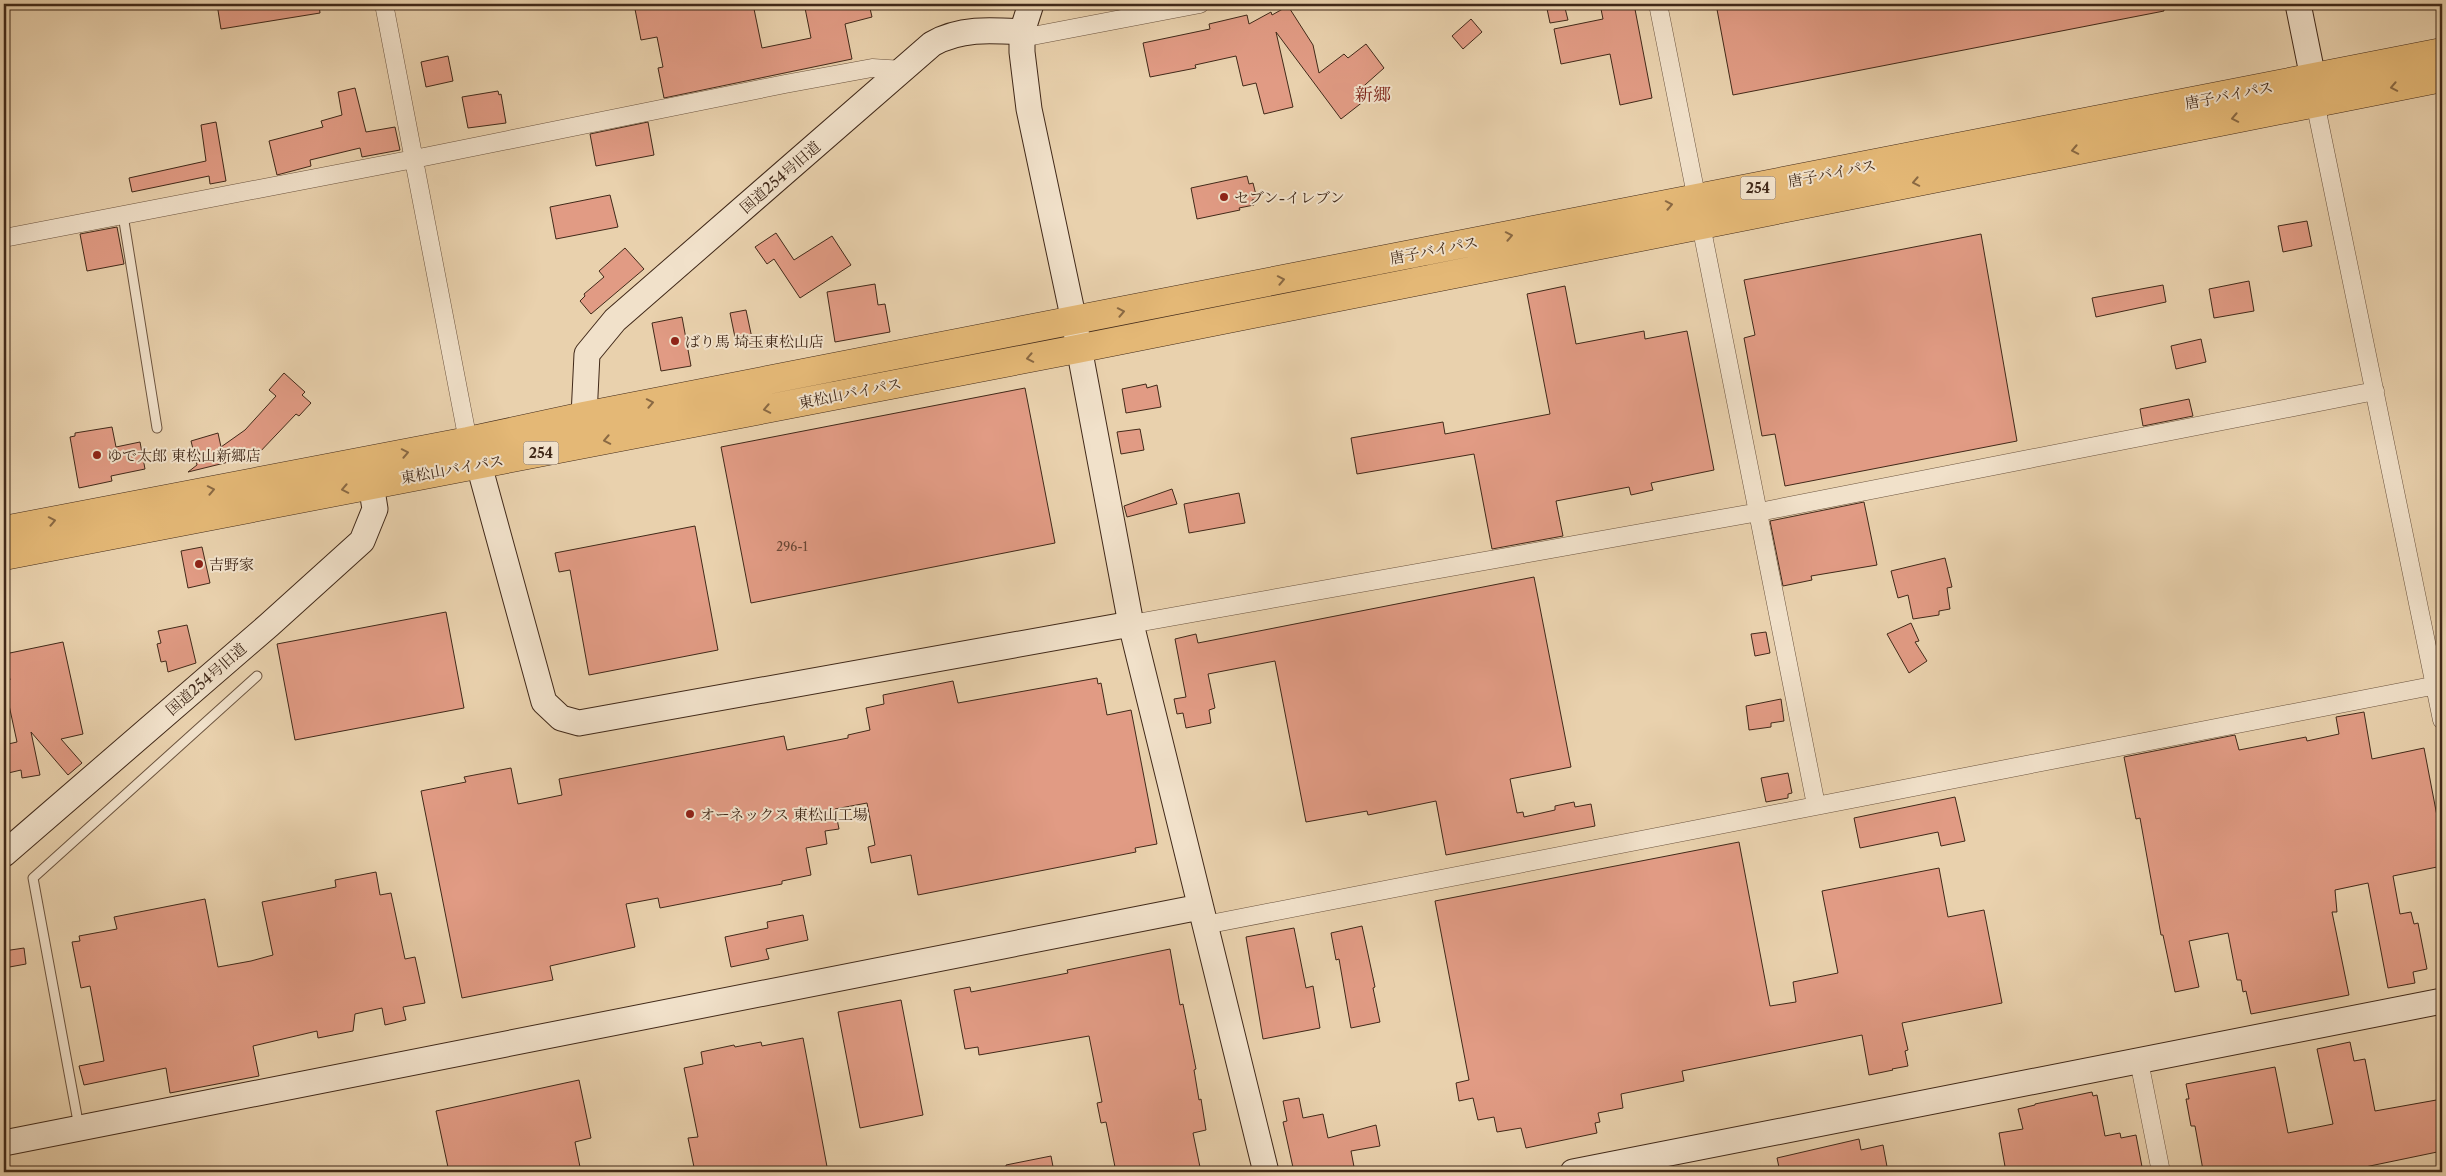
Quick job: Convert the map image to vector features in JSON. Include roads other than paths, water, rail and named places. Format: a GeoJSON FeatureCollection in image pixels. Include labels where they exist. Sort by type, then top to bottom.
{"type":"FeatureCollection","features":[{"type":"Feature","properties":{"kind":"highway","name":"唐子バイパス"},"geometry":{"type":"LineString","coordinates":[[1078,348],[1699,212],[2314,90],[2442,52]]}},
{"type":"Feature","properties":{"kind":"highway","name":"唐子バイパス"},"geometry":{"type":"LineString","coordinates":[[2314,90],[2442,78]]}},
{"type":"Feature","properties":{"kind":"highway","name":"唐子バイパス"},"geometry":{"type":"LineString","coordinates":[[1074,321],[1699,212]]}},
{"type":"Feature","properties":{"kind":"highway","name":"東松山バイパス"},"geometry":{"type":"LineString","coordinates":[[4,556],[371,484],[474,453],[584,416],[1074,321]]}},
{"type":"Feature","properties":{"kind":"highway","name":"東松山バイパス"},"geometry":{"type":"LineString","coordinates":[[4,530],[474,453],[1078,348]]}},
{"type":"Feature","properties":{"kind":"street"},"geometry":{"type":"LineString","coordinates":[[384,4],[474,453],[544,702],[561,718],[579,723],[1759,512],[2375,391]]}},
{"type":"Feature","properties":{"kind":"street"},"geometry":{"type":"LineString","coordinates":[[1031,4],[1022,35],[1028,108],[1074,321],[1131,624],[1266,1172]]}},
{"type":"Feature","properties":{"kind":"street"},"geometry":{"type":"LineString","coordinates":[[1022,35],[1200,4]]}},
{"type":"Feature","properties":{"kind":"street"},"geometry":{"type":"LineString","coordinates":[[1658,4],[1816,805]]}},
{"type":"Feature","properties":{"kind":"street"},"geometry":{"type":"LineString","coordinates":[[2298,4],[2375,391],[2439,685],[2442,720]]}},
{"type":"Feature","properties":{"kind":"street","name":"国道254号旧道"},"geometry":{"type":"LineString","coordinates":[[584,416],[587,354],[614,320],[932,44],[961,32],[984,30],[1022,35]]}},
{"type":"Feature","properties":{"kind":"street"},"geometry":{"type":"LineString","coordinates":[[4,238],[414,160],[785,84],[872,68],[904,70]]}},
{"type":"Feature","properties":{"kind":"street","name":"国道254号旧道"},"geometry":{"type":"LineString","coordinates":[[4,854],[362,542],[374,509],[371,484]]}},
{"type":"Feature","properties":{"kind":"street"},"geometry":{"type":"LineString","coordinates":[[4,1143],[1202,916],[1816,805],[2439,685]]}},
{"type":"Feature","properties":{"kind":"street"},"geometry":{"type":"LineString","coordinates":[[1580,1172],[2442,1001]]}},
{"type":"Feature","properties":{"kind":"street"},"geometry":{"type":"LineString","coordinates":[[2139,1061],[2161,1172]]}},
{"type":"Feature","properties":{"kind":"lane"},"geometry":{"type":"LineString","coordinates":[[123,215],[157,428]]}},
{"type":"Feature","properties":{"kind":"lane"},"geometry":{"type":"LineString","coordinates":[[79,1129],[34,878],[257,676]]}},
{"type":"Feature","properties":{"kind":"place","name":"セブン-イレブン"},"geometry":{"type":"Point","coordinates":[1224,197]}},
{"type":"Feature","properties":{"kind":"place","name":"ばり馬 埼玉東松山店"},"geometry":{"type":"Point","coordinates":[675,341]}},
{"type":"Feature","properties":{"kind":"place","name":"ゆで太郎 東松山新郷店"},"geometry":{"type":"Point","coordinates":[97,455]}},
{"type":"Feature","properties":{"kind":"place","name":"吉野家"},"geometry":{"type":"Point","coordinates":[199,564]}},
{"type":"Feature","properties":{"kind":"place","name":"オーネックス 東松山工場"},"geometry":{"type":"Point","coordinates":[690,814]}},
{"type":"Feature","properties":{"kind":"district","name":"新郷"},"geometry":{"type":"Point","coordinates":[1373,95]}}]}
